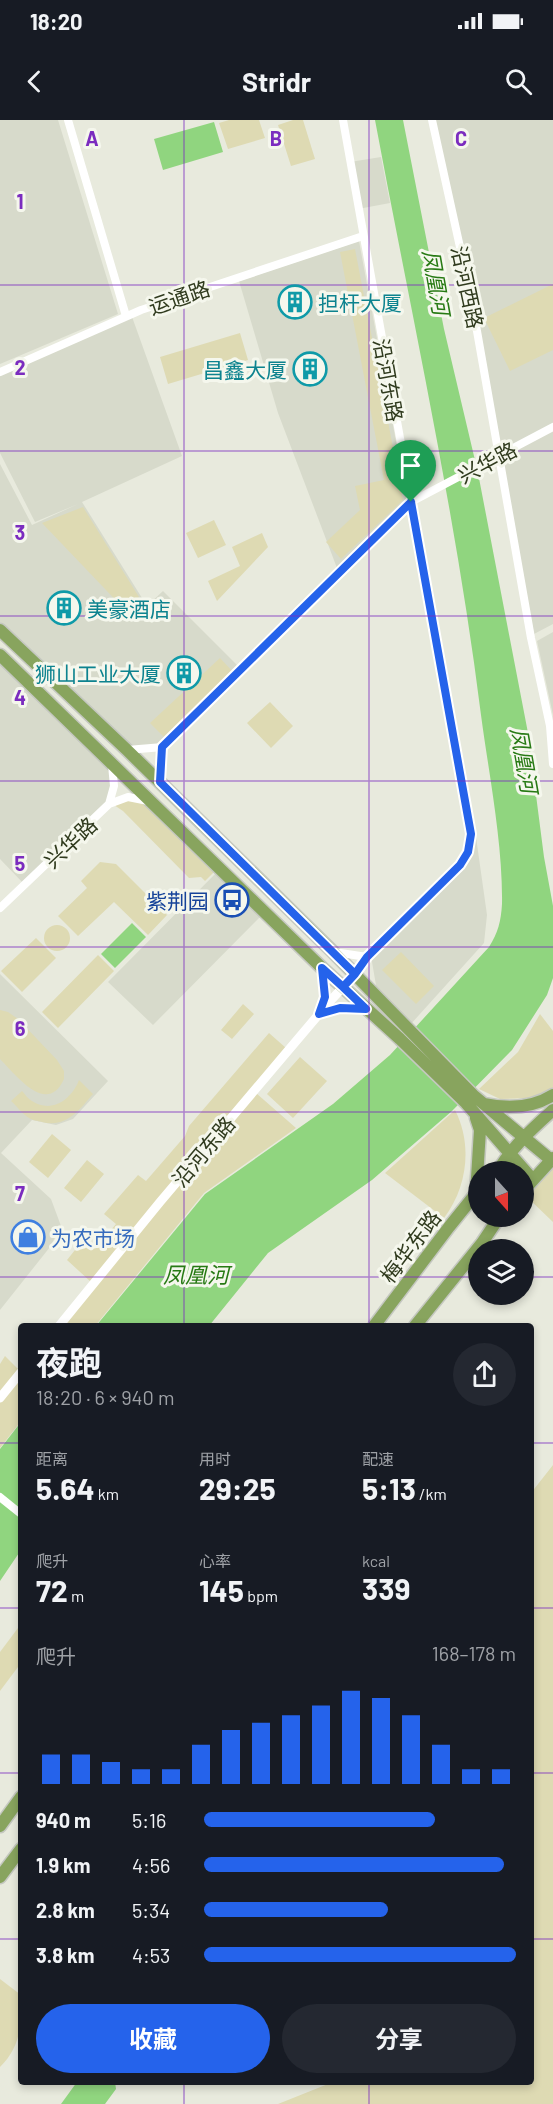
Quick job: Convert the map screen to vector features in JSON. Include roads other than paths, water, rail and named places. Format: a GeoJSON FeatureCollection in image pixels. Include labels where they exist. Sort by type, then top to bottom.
{"type":"FeatureCollection","features":[{"type":"Feature","properties":{"kind":"main road"},"geometry":{"type":"LineString","coordinates":[[0,630],[127,750],[332,951],[355,974],[404,1034],[474,1101],[552,1159],[534,1179]]}},
{"type":"Feature","properties":{"kind":"main road"},"geometry":{"type":"LineString","coordinates":[[0,655],[322,968],[366,1009],[404,1034]]}},
{"type":"Feature","properties":{"kind":"main road"},"geometry":{"type":"LineString","coordinates":[[474,1101],[500,1107],[535,1104],[553,1095]]}},
{"type":"Feature","properties":{"kind":"main road"},"geometry":{"type":"LineString","coordinates":[[474,1101],[474,1114],[480,1130],[478,1161]]}},
{"type":"Feature","properties":{"kind":"main road"},"geometry":{"type":"LineString","coordinates":[[503,1161],[524,1136],[553,1110]]}},
{"type":"Feature","properties":{"kind":"main road"},"geometry":{"type":"LineString","coordinates":[[474,1114],[515,1161]]}},
{"type":"Feature","properties":{"kind":"main road","name":"梅华东路"},"geometry":{"type":"LineString","coordinates":[[376,1323],[468,1203]]}},
{"type":"Feature","properties":{"kind":"main road"},"geometry":{"type":"LineString","coordinates":[[417,1323],[493,1227]]}},
{"type":"Feature","properties":{"kind":"main road"},"geometry":{"type":"LineString","coordinates":[[0,1826],[18,1801]]}},
{"type":"Feature","properties":{"kind":"main road"},"geometry":{"type":"LineString","coordinates":[[0,1877],[18,1853]]}},
{"type":"Feature","properties":{"kind":"street"},"geometry":{"type":"LineString","coordinates":[[68,120],[126,316]]}},
{"type":"Feature","properties":{"kind":"street","name":"沿河东路"},"geometry":{"type":"LineString","coordinates":[[62,1323],[367,957],[460,865],[468,852],[471,834],[343,120]]}},
{"type":"Feature","properties":{"kind":"street","name":"沿河西路"},"geometry":{"type":"LineString","coordinates":[[432,120],[471,297],[531,638],[550,726],[553,764]]}},
{"type":"Feature","properties":{"kind":"street","name":"运通路"},"geometry":{"type":"LineString","coordinates":[[0,372],[126,316],[363,236]]}},
{"type":"Feature","properties":{"kind":"street","name":"兴华路"},"geometry":{"type":"LineString","coordinates":[[162,747],[411,502],[553,427]]}},
{"type":"Feature","properties":{"kind":"street"},"geometry":{"type":"LineString","coordinates":[[127,750],[162,747],[160,782]]}},
{"type":"Feature","properties":{"kind":"street","name":"兴华路"},"geometry":{"type":"LineString","coordinates":[[0,908],[110,804],[114,786],[112,763]]}},
{"type":"Feature","properties":{"kind":"street"},"geometry":{"type":"LineString","coordinates":[[110,804],[128,797],[152,801]]}},
{"type":"Feature","properties":{"kind":"street"},"geometry":{"type":"LineString","coordinates":[[332,951],[367,957]]}},
{"type":"Feature","properties":{"kind":"street"},"geometry":{"type":"LineString","coordinates":[[319,1014],[325,997],[322,968]]}},
{"type":"Feature","properties":{"kind":"street"},"geometry":{"type":"LineString","coordinates":[[319,1014],[340,1008],[366,1009]]}},
{"type":"Feature","properties":{"kind":"street"},"geometry":{"type":"LineString","coordinates":[[0,1398],[18,1376]]}},
{"type":"Feature","properties":{"kind":"street"},"geometry":{"type":"LineString","coordinates":[[0,1497],[18,1512]]}},
{"type":"Feature","properties":{"kind":"water","name":"凤凰河"},"geometry":{"type":"Polygon","coordinates":[[[375,120],[403,120],[444,329],[478,473],[528,733],[544,857],[553,906],[553,978],[547,995],[512,1050],[452,1111],[372,1180],[268,1253],[211,1323],[98,1323],[205,1194],[333,1104],[390,1055],[489,947],[495,937],[502,904],[498,834],[471,640],[433,417],[375,120]]]}},
{"type":"Feature","properties":{"kind":"water"},"geometry":{"type":"Polygon","coordinates":[[[214,122],[223,152],[163,170],[154,139],[214,122]]]}},
{"type":"Feature","properties":{"kind":"water"},"geometry":{"type":"Polygon","coordinates":[[[132,923],[146,937],[115,968],[101,954],[132,923]]]}},
{"type":"Feature","properties":{"kind":"water"},"geometry":{"type":"Polygon","coordinates":[[[18,1426],[18,1554],[0,1581],[0,1449],[18,1426]]]}},
{"type":"Feature","properties":{"kind":"water"},"geometry":{"type":"Polygon","coordinates":[[[75,2085],[115,2085],[116,2089],[105,2104],[61,2104],[75,2085]]]}},
{"type":"Feature","properties":{"kind":"place","name":"担杆大厦"},"geometry":{"type":"Point","coordinates":[295,302]}},
{"type":"Feature","properties":{"kind":"place","name":"昌鑫大厦"},"geometry":{"type":"Point","coordinates":[310,369]}},
{"type":"Feature","properties":{"kind":"place","name":"美豪酒店"},"geometry":{"type":"Point","coordinates":[64,608]}},
{"type":"Feature","properties":{"kind":"place","name":"狮山工业大厦"},"geometry":{"type":"Point","coordinates":[184,673]}},
{"type":"Feature","properties":{"kind":"place","name":"紫荆园"},"geometry":{"type":"Point","coordinates":[232,900]}},
{"type":"Feature","properties":{"kind":"place","name":"为农市场"},"geometry":{"type":"Point","coordinates":[28,1237]}}]}
